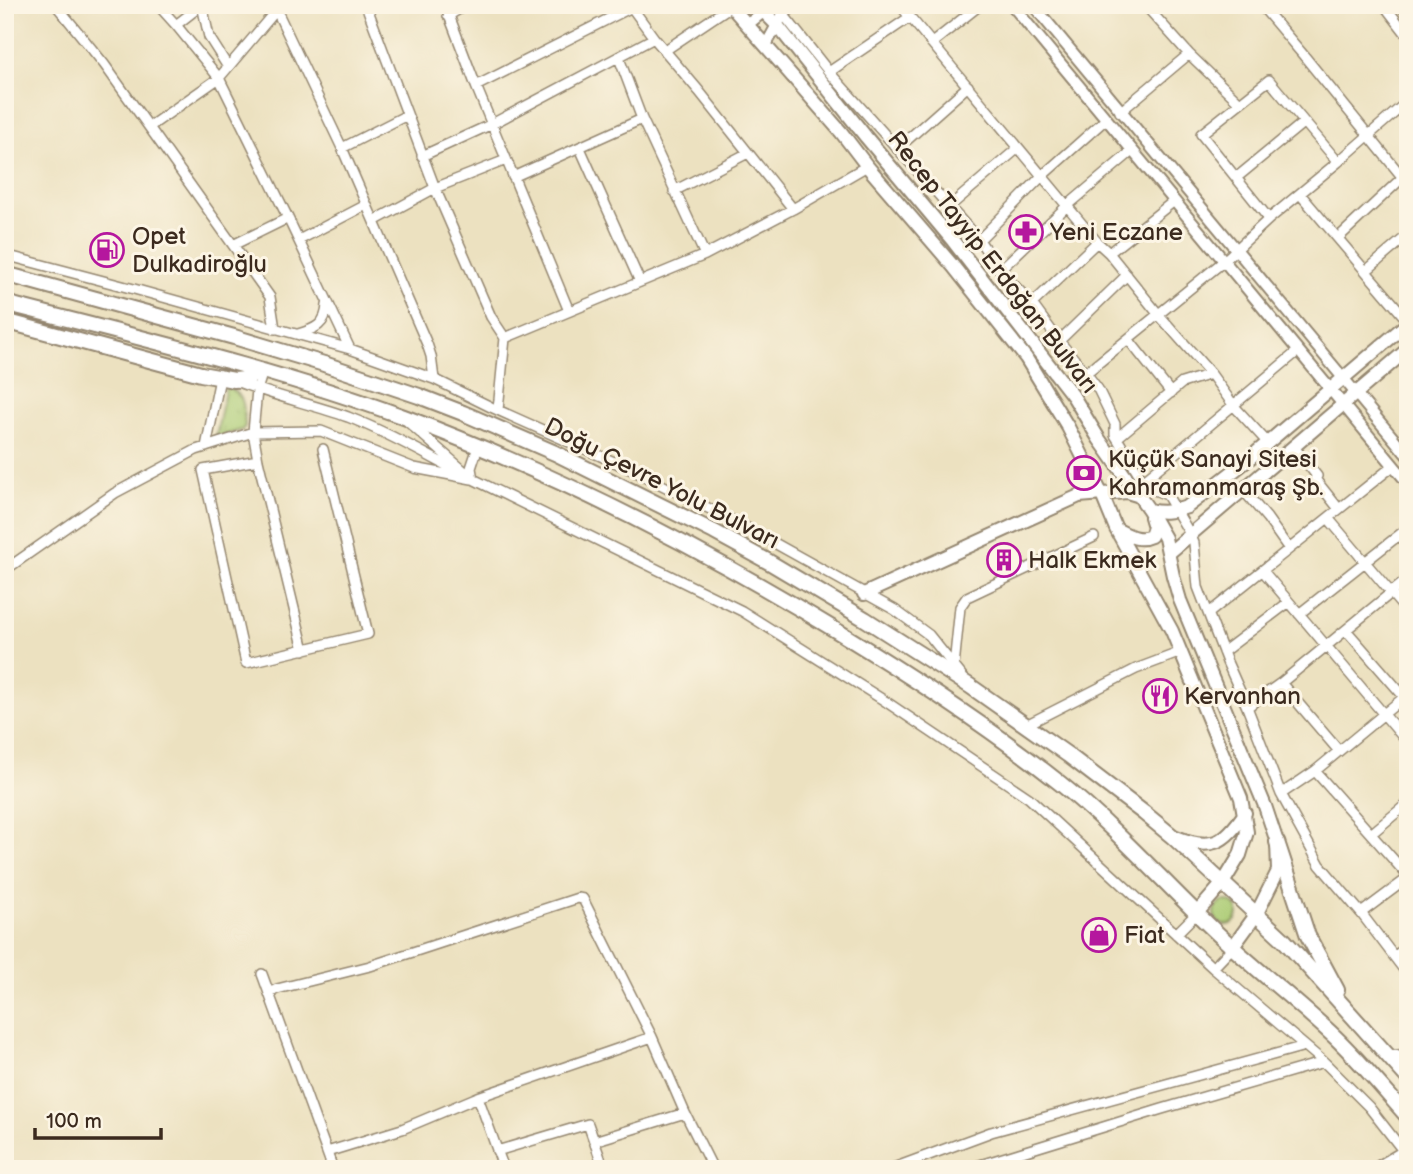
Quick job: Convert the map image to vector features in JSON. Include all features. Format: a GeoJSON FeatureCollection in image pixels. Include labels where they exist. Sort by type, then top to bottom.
{"type":"FeatureCollection","features":[{"type":"Feature","properties":{"kind":"highway","name":"Doğu Çevre Yolu Bulvarı"},"geometry":{"type":"LineString","coordinates":[[5,274],[234,337],[419,396],[555,453],[714,532],[820,591],[970,686],[1115,790],[1172,836],[1223,883]]}},
{"type":"Feature","properties":{"kind":"highway","name":"Doğu Çevre Yolu Bulvarı"},"geometry":{"type":"LineString","coordinates":[[5,303],[263,371],[402,417],[530,468],[593,497],[768,590],[939,695],[1079,798],[1196,914]]}},
{"type":"Feature","properties":{"kind":"highway"},"geometry":{"type":"LineString","coordinates":[[5,321],[201,374],[245,379],[263,371]]}},
{"type":"Feature","properties":{"kind":"highway"},"geometry":{"type":"LineString","coordinates":[[1277,842],[1308,936],[1345,1007]]}},
{"type":"Feature","properties":{"kind":"highway"},"geometry":{"type":"LineString","coordinates":[[1223,883],[1284,940],[1408,1078]]}},
{"type":"Feature","properties":{"kind":"highway"},"geometry":{"type":"LineString","coordinates":[[1196,914],[1336,1039],[1408,1117]]}},
{"type":"Feature","properties":{"kind":"main road","name":"Recep Tayyip Erdoğan Bulvarı"},"geometry":{"type":"LineString","coordinates":[[730,6],[841,132],[1026,358],[1068,428],[1116,529],[1149,586],[1181,652],[1237,786],[1245,813],[1247,832],[1240,855],[1223,883],[1196,914]]}},
{"type":"Feature","properties":{"kind":"main road","name":"Recep Tayyip Erdoğan Bulvarı"},"geometry":{"type":"LineString","coordinates":[[760,8],[782,15],[866,137],[1035,345],[1073,396],[1165,538],[1180,600],[1265,806],[1277,842],[1278,871],[1256,915],[1232,948]]}},
{"type":"Feature","properties":{"kind":"main road"},"geometry":{"type":"LineString","coordinates":[[1149,510],[1160,513],[1187,507],[1244,463],[1408,322]]}},
{"type":"Feature","properties":{"kind":"main road"},"geometry":{"type":"LineString","coordinates":[[1169,553],[1408,349]]}},
{"type":"Feature","properties":{"kind":"main road"},"geometry":{"type":"LineString","coordinates":[[864,594],[1079,496],[1127,492],[1140,496]]}},
{"type":"Feature","properties":{"kind":"main road"},"geometry":{"type":"LineString","coordinates":[[1116,529],[1140,540],[1151,536],[1154,527],[1149,510]]}},
{"type":"Feature","properties":{"kind":"main road"},"geometry":{"type":"LineString","coordinates":[[1172,836],[1193,844],[1212,843],[1230,833],[1245,813]]}},
{"type":"Feature","properties":{"kind":"street"},"geometry":{"type":"LineString","coordinates":[[56,5],[104,64],[270,297],[275,329]]}},
{"type":"Feature","properties":{"kind":"street"},"geometry":{"type":"LineString","coordinates":[[158,5],[219,78],[350,349]]}},
{"type":"Feature","properties":{"kind":"street"},"geometry":{"type":"LineString","coordinates":[[176,24],[194,11],[196,5]]}},
{"type":"Feature","properties":{"kind":"street"},"geometry":{"type":"LineString","coordinates":[[202,5],[209,37],[228,67]]}},
{"type":"Feature","properties":{"kind":"street"},"geometry":{"type":"LineString","coordinates":[[445,5],[569,311]]}},
{"type":"Feature","properties":{"kind":"street"},"geometry":{"type":"LineString","coordinates":[[448,16],[466,5]]}},
{"type":"Feature","properties":{"kind":"street"},"geometry":{"type":"LineString","coordinates":[[766,46],[782,15],[794,5]]}},
{"type":"Feature","properties":{"kind":"street"},"geometry":{"type":"LineString","coordinates":[[901,5],[1018,148],[1211,374],[1234,406],[1267,442]]}},
{"type":"Feature","properties":{"kind":"street"},"geometry":{"type":"LineString","coordinates":[[932,43],[980,5]]}},
{"type":"Feature","properties":{"kind":"street"},"geometry":{"type":"LineString","coordinates":[[1012,5],[1408,483]]}},
{"type":"Feature","properties":{"kind":"street"},"geometry":{"type":"LineString","coordinates":[[1033,5],[1406,451]]}},
{"type":"Feature","properties":{"kind":"street"},"geometry":{"type":"LineString","coordinates":[[1261,5],[1405,181],[1338,238]]}},
{"type":"Feature","properties":{"kind":"street"},"geometry":{"type":"LineString","coordinates":[[1384,5],[1408,36]]}},
{"type":"Feature","properties":{"kind":"street"},"geometry":{"type":"LineString","coordinates":[[1400,5],[1408,14]]}},
{"type":"Feature","properties":{"kind":"street"},"geometry":{"type":"LineString","coordinates":[[368,6],[435,188],[491,317],[505,338],[498,410]]}},
{"type":"Feature","properties":{"kind":"street"},"geometry":{"type":"LineString","coordinates":[[476,86],[631,6],[664,51],[793,209]]}},
{"type":"Feature","properties":{"kind":"street"},"geometry":{"type":"LineString","coordinates":[[664,51],[730,6]]}},
{"type":"Feature","properties":{"kind":"street"},"geometry":{"type":"LineString","coordinates":[[1148,6],[1189,54],[1240,103]]}},
{"type":"Feature","properties":{"kind":"street"},"geometry":{"type":"LineString","coordinates":[[149,127],[219,78],[278,7],[427,344],[434,379]]}},
{"type":"Feature","properties":{"kind":"street"},"geometry":{"type":"LineString","coordinates":[[747,25],[760,8],[782,15],[829,72],[979,240],[1000,270],[1032,304],[1098,390],[1115,424],[1115,435],[1143,481],[1147,487],[1167,495],[1190,534],[1194,543],[1198,587],[1282,794],[1320,865],[1408,975]]}},
{"type":"Feature","properties":{"kind":"street"},"geometry":{"type":"LineString","coordinates":[[829,72],[910,17]]}},
{"type":"Feature","properties":{"kind":"street"},"geometry":{"type":"LineString","coordinates":[[422,156],[492,124],[654,38]]}},
{"type":"Feature","properties":{"kind":"street"},"geometry":{"type":"LineString","coordinates":[[1120,111],[1189,54]]}},
{"type":"Feature","properties":{"kind":"street"},"geometry":{"type":"LineString","coordinates":[[619,58],[642,119],[705,255]]}},
{"type":"Feature","properties":{"kind":"street"},"geometry":{"type":"LineString","coordinates":[[1269,219],[1201,134],[1269,80],[1338,162]]}},
{"type":"Feature","properties":{"kind":"street"},"geometry":{"type":"LineString","coordinates":[[897,149],[968,86]]}},
{"type":"Feature","properties":{"kind":"street"},"geometry":{"type":"LineString","coordinates":[[1086,373],[1224,261],[1269,219],[1408,101]]}},
{"type":"Feature","properties":{"kind":"street"},"geometry":{"type":"LineString","coordinates":[[342,148],[407,115]]}},
{"type":"Feature","properties":{"kind":"street"},"geometry":{"type":"LineString","coordinates":[[513,177],[642,119]]}},
{"type":"Feature","properties":{"kind":"street"},"geometry":{"type":"LineString","coordinates":[[979,240],[1042,176],[1106,119]]}},
{"type":"Feature","properties":{"kind":"street"},"geometry":{"type":"LineString","coordinates":[[1236,177],[1304,122]]}},
{"type":"Feature","properties":{"kind":"street"},"geometry":{"type":"LineString","coordinates":[[579,148],[640,282]]}},
{"type":"Feature","properties":{"kind":"street"},"geometry":{"type":"LineString","coordinates":[[949,207],[1018,148]]}},
{"type":"Feature","properties":{"kind":"street"},"geometry":{"type":"LineString","coordinates":[[1000,270],[1067,206],[1132,150]]}},
{"type":"Feature","properties":{"kind":"street"},"geometry":{"type":"LineString","coordinates":[[674,191],[748,153]]}},
{"type":"Feature","properties":{"kind":"street"},"geometry":{"type":"LineString","coordinates":[[374,221],[435,188],[506,160]]}},
{"type":"Feature","properties":{"kind":"street"},"geometry":{"type":"LineString","coordinates":[[505,338],[705,255],[867,166]]}},
{"type":"Feature","properties":{"kind":"street"},"geometry":{"type":"LineString","coordinates":[[1300,194],[1408,322]]}},
{"type":"Feature","properties":{"kind":"street"},"geometry":{"type":"LineString","coordinates":[[1109,253],[1174,201]]}},
{"type":"Feature","properties":{"kind":"street"},"geometry":{"type":"LineString","coordinates":[[299,240],[366,205]]}},
{"type":"Feature","properties":{"kind":"street"},"geometry":{"type":"LineString","coordinates":[[233,245],[288,218]]}},
{"type":"Feature","properties":{"kind":"street"},"geometry":{"type":"LineString","coordinates":[[1366,271],[1408,235]]}},
{"type":"Feature","properties":{"kind":"street"},"geometry":{"type":"LineString","coordinates":[[1032,304],[1097,242]]}},
{"type":"Feature","properties":{"kind":"street"},"geometry":{"type":"LineString","coordinates":[[5,255],[350,349],[434,379],[632,470],[742,525],[895,610],[929,635],[970,686]]}},
{"type":"Feature","properties":{"kind":"street"},"geometry":{"type":"LineString","coordinates":[[1059,341],[1127,275]]}},
{"type":"Feature","properties":{"kind":"street"},"geometry":{"type":"LineString","coordinates":[[296,334],[312,330],[321,324],[327,316],[327,304]]}},
{"type":"Feature","properties":{"kind":"street"},"geometry":{"type":"LineString","coordinates":[[1128,339],[1171,393]]}},
{"type":"Feature","properties":{"kind":"street"},"geometry":{"type":"LineString","coordinates":[[1143,481],[1298,351]]}},
{"type":"Feature","properties":{"kind":"street"},"geometry":{"type":"LineString","coordinates":[[263,371],[257,390],[253,432],[304,650]]}},
{"type":"Feature","properties":{"kind":"street"},"geometry":{"type":"LineString","coordinates":[[1117,438],[1182,383],[1211,374]]}},
{"type":"Feature","properties":{"kind":"street"},"geometry":{"type":"LineString","coordinates":[[206,447],[227,379],[349,418],[400,440],[473,479]]}},
{"type":"Feature","properties":{"kind":"street","name":"Doğu Çevre Yolu Bulvarı"},"geometry":{"type":"LineString","coordinates":[[402,417],[473,479],[742,611],[886,701],[1029,798],[1176,934]]}},
{"type":"Feature","properties":{"kind":"street"},"geometry":{"type":"LineString","coordinates":[[5,570],[115,493],[196,450],[253,432],[321,431],[414,468],[473,479]]}},
{"type":"Feature","properties":{"kind":"street"},"geometry":{"type":"LineString","coordinates":[[473,479],[471,468],[478,447]]}},
{"type":"Feature","properties":{"kind":"street"},"geometry":{"type":"LineString","coordinates":[[1294,447],[1339,509]]}},
{"type":"Feature","properties":{"kind":"street"},"geometry":{"type":"LineString","coordinates":[[258,460],[203,470],[246,663],[368,634],[323,449]]}},
{"type":"Feature","properties":{"kind":"street"},"geometry":{"type":"LineString","coordinates":[[1209,613],[1393,466]]}},
{"type":"Feature","properties":{"kind":"street"},"geometry":{"type":"LineString","coordinates":[[1243,490],[1289,549]]}},
{"type":"Feature","properties":{"kind":"street"},"geometry":{"type":"LineString","coordinates":[[1328,518],[1408,613]]}},
{"type":"Feature","properties":{"kind":"street"},"geometry":{"type":"LineString","coordinates":[[1299,614],[1408,528]]}},
{"type":"Feature","properties":{"kind":"street"},"geometry":{"type":"LineString","coordinates":[[954,666],[960,607],[967,597],[1094,537]]}},
{"type":"Feature","properties":{"kind":"street"},"geometry":{"type":"LineString","coordinates":[[1263,571],[1408,743]]}},
{"type":"Feature","properties":{"kind":"street"},"geometry":{"type":"LineString","coordinates":[[1247,707],[1281,683],[1408,579]]}},
{"type":"Feature","properties":{"kind":"street"},"geometry":{"type":"LineString","coordinates":[[1223,652],[1289,602]]}},
{"type":"Feature","properties":{"kind":"street"},"geometry":{"type":"LineString","coordinates":[[1282,794],[1315,771],[1406,697],[1346,630]]}},
{"type":"Feature","properties":{"kind":"street"},"geometry":{"type":"LineString","coordinates":[[1026,725],[1136,669],[1181,652]]}},
{"type":"Feature","properties":{"kind":"street"},"geometry":{"type":"LineString","coordinates":[[1281,683],[1339,751]]}},
{"type":"Feature","properties":{"kind":"street"},"geometry":{"type":"LineString","coordinates":[[1315,771],[1408,877],[1361,913]]}},
{"type":"Feature","properties":{"kind":"street"},"geometry":{"type":"LineString","coordinates":[[1371,834],[1408,803]]}},
{"type":"Feature","properties":{"kind":"street"},"geometry":{"type":"LineString","coordinates":[[269,993],[370,966],[578,898],[583,899],[652,1037],[713,1169]]}},
{"type":"Feature","properties":{"kind":"street","name":"Recep Tayyip Erdoğan Bulvarı"},"geometry":{"type":"LineString","coordinates":[[1176,934],[1196,914]]}},
{"type":"Feature","properties":{"kind":"street"},"geometry":{"type":"LineString","coordinates":[[1176,934],[1324,1062],[1369,1107],[1406,1154],[1373,1169]]}},
{"type":"Feature","properties":{"kind":"street"},"geometry":{"type":"LineString","coordinates":[[1395,956],[1408,946]]}},
{"type":"Feature","properties":{"kind":"street","name":"Recep Tayyip Erdoğan Bulvarı"},"geometry":{"type":"LineString","coordinates":[[1213,968],[1232,948]]}},
{"type":"Feature","properties":{"kind":"street"},"geometry":{"type":"LineString","coordinates":[[262,974],[333,1169]]}},
{"type":"Feature","properties":{"kind":"street"},"geometry":{"type":"LineString","coordinates":[[327,1152],[402,1129],[478,1097],[652,1037]]}},
{"type":"Feature","properties":{"kind":"street"},"geometry":{"type":"LineString","coordinates":[[891,1169],[991,1132],[1305,1046]]}},
{"type":"Feature","properties":{"kind":"street"},"geometry":{"type":"LineString","coordinates":[[1389,1056],[1408,1054]]}},
{"type":"Feature","properties":{"kind":"street"},"geometry":{"type":"LineString","coordinates":[[967,1169],[1324,1062]]}},
{"type":"Feature","properties":{"kind":"street"},"geometry":{"type":"LineString","coordinates":[[478,1097],[504,1169]]}},
{"type":"Feature","properties":{"kind":"street"},"geometry":{"type":"LineString","coordinates":[[594,1141],[685,1113]]}},
{"type":"Feature","properties":{"kind":"street"},"geometry":{"type":"LineString","coordinates":[[497,1151],[588,1124],[604,1169]]}},
{"type":"Feature","properties":{"kind":"green space"},"geometry":{"type":"Polygon","coordinates":[[[226,386],[241,398],[245,426],[242,430],[216,437],[226,386]]]}},
{"type":"Feature","properties":{"kind":"green space"},"geometry":{"type":"Polygon","coordinates":[[[1226,901],[1235,904],[1238,913],[1235,922],[1226,925],[1217,922],[1214,913],[1217,904],[1226,901]]]}},
{"type":"Feature","properties":{"kind":"place","name":"Yeni Eczane"},"geometry":{"type":"Point","coordinates":[1026,232]}},
{"type":"Feature","properties":{"kind":"place","name":"Opet Dulkadiroğlu"},"geometry":{"type":"Point","coordinates":[107,250]}},
{"type":"Feature","properties":{"kind":"place","name":"Küçük Sanayi Sitesi Kahramanmaraş Şb."},"geometry":{"type":"Point","coordinates":[1084,473]}},
{"type":"Feature","properties":{"kind":"place","name":"Halk Ekmek"},"geometry":{"type":"Point","coordinates":[1004,560]}},
{"type":"Feature","properties":{"kind":"place","name":"Kervanhan"},"geometry":{"type":"Point","coordinates":[1160,696]}},
{"type":"Feature","properties":{"kind":"place","name":"Fiat"},"geometry":{"type":"Point","coordinates":[1099,935]}}]}
